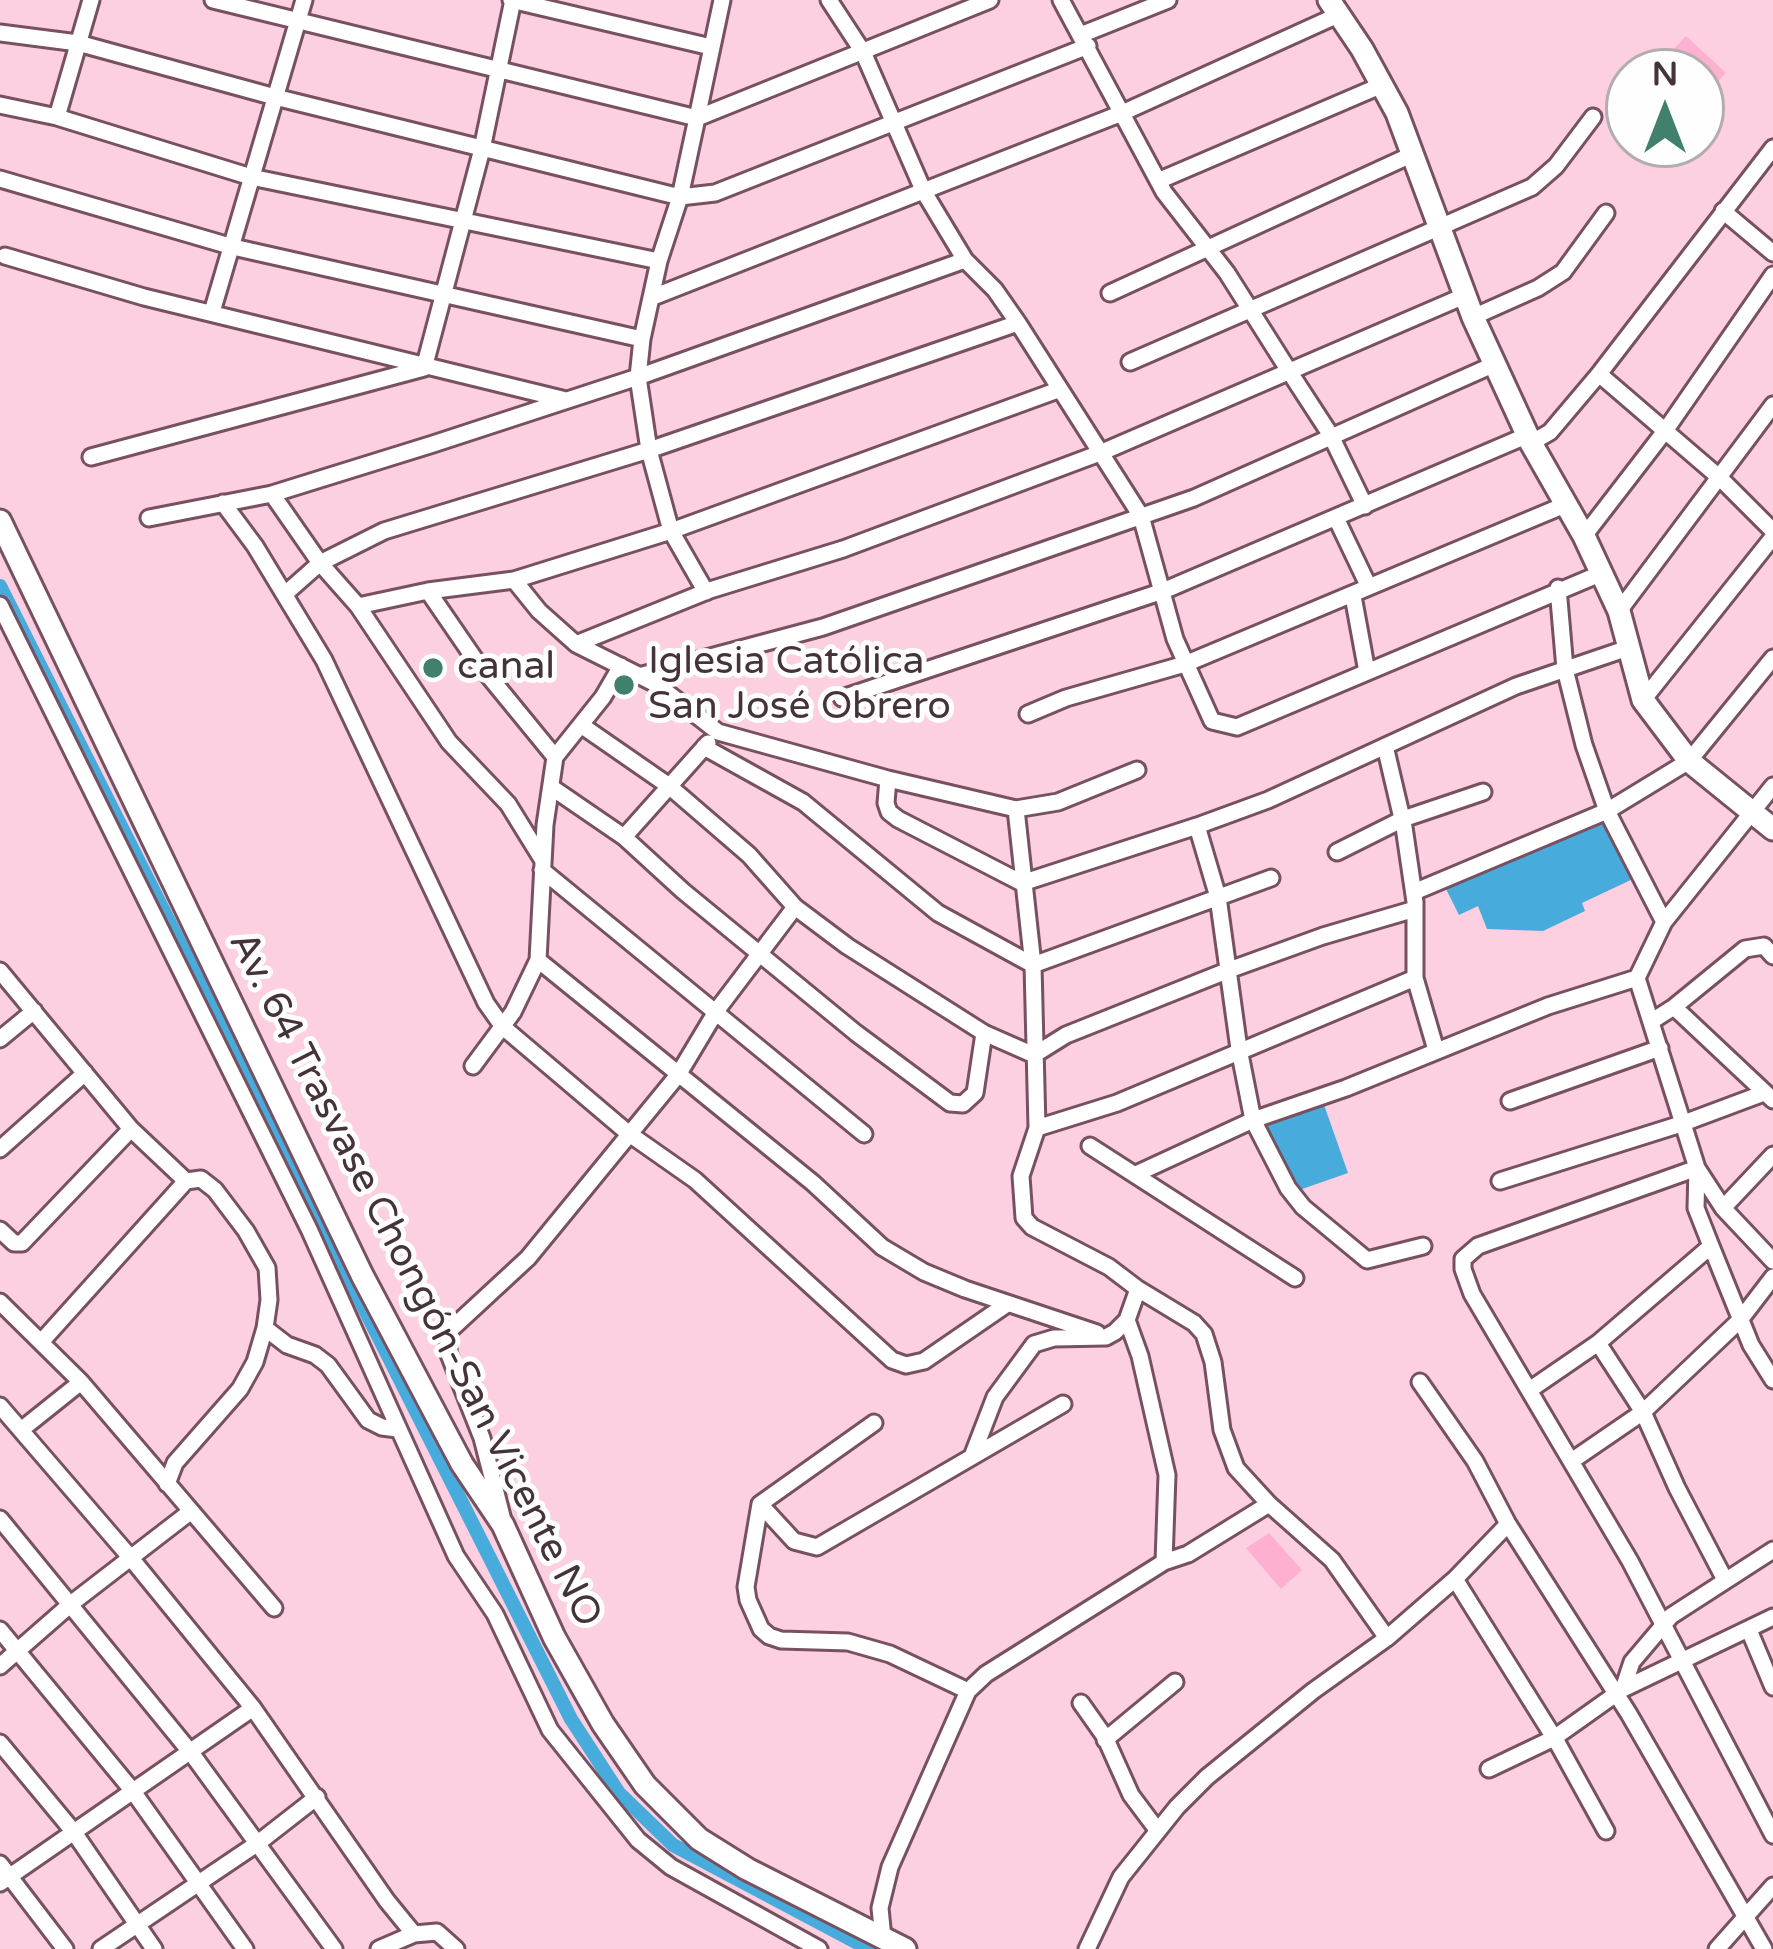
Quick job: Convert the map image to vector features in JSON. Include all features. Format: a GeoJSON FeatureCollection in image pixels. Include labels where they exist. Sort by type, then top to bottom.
{"type":"FeatureCollection","features":[{"type":"Feature","properties":{"kind":"street"},"geometry":{"type":"LineString","coordinates":[[57,117],[91,0]]}},
{"type":"Feature","properties":{"kind":"street"},"geometry":{"type":"LineString","coordinates":[[213,0],[697,118],[990,0]]}},
{"type":"Feature","properties":{"kind":"street"},"geometry":{"type":"LineString","coordinates":[[212,312],[304,0]]}},
{"type":"Feature","properties":{"kind":"street"},"geometry":{"type":"LineString","coordinates":[[424,368],[482,149],[512,0],[711,47]]}},
{"type":"Feature","properties":{"kind":"street"},"geometry":{"type":"LineString","coordinates":[[706,592],[671,531],[638,377],[659,261],[680,197],[722,0]]}},
{"type":"Feature","properties":{"kind":"street"},"geometry":{"type":"LineString","coordinates":[[829,0],[863,52],[924,192],[964,260],[995,290],[1018,323],[1141,517],[1184,664],[1212,721],[1238,727],[1602,573]]}},
{"type":"Feature","properties":{"kind":"street"},"geometry":{"type":"LineString","coordinates":[[1061,0],[1158,182],[1250,310],[1332,438],[1365,506]]}},
{"type":"Feature","properties":{"kind":"street"},"geometry":{"type":"LineString","coordinates":[[0,33],[77,43],[680,197],[715,193],[895,121],[1168,0]]}},
{"type":"Feature","properties":{"kind":"street"},"geometry":{"type":"LineString","coordinates":[[652,297],[1122,113],[1334,8],[1382,85],[1469,307],[1530,439],[1619,611],[1643,700],[1689,761],[1773,830]]}},
{"type":"Feature","properties":{"kind":"street"},"geometry":{"type":"LineString","coordinates":[[1158,182],[1382,85]]}},
{"type":"Feature","properties":{"kind":"street"},"geometry":{"type":"LineString","coordinates":[[0,105],[57,117],[250,177],[659,261]]}},
{"type":"Feature","properties":{"kind":"street"},"geometry":{"type":"LineString","coordinates":[[1130,362],[1532,187],[1556,166],[1593,117]]}},
{"type":"Feature","properties":{"kind":"street"},"geometry":{"type":"LineString","coordinates":[[842,698],[1163,591],[1550,432],[1773,148]]}},
{"type":"Feature","properties":{"kind":"street"},"geometry":{"type":"LineString","coordinates":[[1110,293],[1411,155]]}},
{"type":"Feature","properties":{"kind":"street"},"geometry":{"type":"LineString","coordinates":[[0,179],[233,247],[642,339]]}},
{"type":"Feature","properties":{"kind":"street"},"geometry":{"type":"LineString","coordinates":[[1723,212],[1773,253]]}},
{"type":"Feature","properties":{"kind":"street"},"geometry":{"type":"LineString","coordinates":[[576,644],[706,592],[843,549],[1100,453],[1289,371],[1469,307],[1538,288],[1562,272],[1606,213]]}},
{"type":"Feature","properties":{"kind":"street"},"geometry":{"type":"LineString","coordinates":[[5,256],[144,297],[567,400]]}},
{"type":"Feature","properties":{"kind":"street"},"geometry":{"type":"LineString","coordinates":[[149,518],[272,494],[638,377],[964,260]]}},
{"type":"Feature","properties":{"kind":"street"},"geometry":{"type":"LineString","coordinates":[[1584,536],[1666,431],[1773,275]]}},
{"type":"Feature","properties":{"kind":"street"},"geometry":{"type":"LineString","coordinates":[[285,594],[320,563],[413,521],[650,450],[1018,323]]}},
{"type":"Feature","properties":{"kind":"street"},"geometry":{"type":"LineString","coordinates":[[639,676],[823,627],[1194,498],[1495,364]]}},
{"type":"Feature","properties":{"kind":"street"},"geometry":{"type":"LineString","coordinates":[[91,457],[424,368]]}},
{"type":"Feature","properties":{"kind":"street"},"geometry":{"type":"LineString","coordinates":[[1599,374],[1720,478],[1773,534],[1643,700]]}},
{"type":"Feature","properties":{"kind":"street"},"geometry":{"type":"LineString","coordinates":[[358,606],[514,580],[671,531],[1058,390]]}},
{"type":"Feature","properties":{"kind":"street"},"geometry":{"type":"LineString","coordinates":[[1619,611],[1773,405]]}},
{"type":"Feature","properties":{"kind":"street"},"geometry":{"type":"LineString","coordinates":[[272,494],[320,563],[358,606],[448,742],[508,804],[542,864],[865,1134]]}},
{"type":"Feature","properties":{"kind":"street"},"geometry":{"type":"LineString","coordinates":[[224,503],[324,660],[486,1004],[503,1027],[628,1132],[695,1180],[892,1360],[906,1365],[924,1361],[1006,1304]]}},
{"type":"Feature","properties":{"kind":"street"},"geometry":{"type":"LineString","coordinates":[[1028,714],[1066,698],[1184,664],[1567,504]]}},
{"type":"Feature","properties":{"kind":"street"},"geometry":{"type":"LineString","coordinates":[[1336,518],[1368,585]]}},
{"type":"Feature","properties":{"kind":"street","name":"Av. 64 Trasvase Chongón-San Vicente NO"},"geometry":{"type":"LineString","coordinates":[[0,521],[362,1275],[462,1464],[503,1525],[554,1637],[603,1724],[645,1784],[699,1839],[747,1869],[905,1949]]}},
{"type":"Feature","properties":{"kind":"street"},"geometry":{"type":"LineString","coordinates":[[514,580],[539,611],[576,644],[639,676],[718,732],[1016,808],[1058,802],[1136,770]]}},
{"type":"Feature","properties":{"kind":"street"},"geometry":{"type":"LineString","coordinates":[[1558,588],[1565,669],[1584,745],[1607,811],[1664,922]]}},
{"type":"Feature","properties":{"kind":"street"},"geometry":{"type":"LineString","coordinates":[[428,591],[474,658],[555,758]]}},
{"type":"Feature","properties":{"kind":"street"},"geometry":{"type":"LineString","coordinates":[[1353,596],[1367,672]]}},
{"type":"Feature","properties":{"kind":"street"},"geometry":{"type":"LineString","coordinates":[[0,604],[309,1229],[456,1556],[495,1614],[559,1745],[638,1840],[671,1867],[819,1949]]}},
{"type":"Feature","properties":{"kind":"street"},"geometry":{"type":"LineString","coordinates":[[888,779],[886,802],[898,819],[1022,883],[1268,800],[1516,686],[1628,649]]}},
{"type":"Feature","properties":{"kind":"street"},"geometry":{"type":"LineString","coordinates":[[1034,1055],[1066,1035],[1414,900],[1607,811],[1689,761],[1773,658]]}},
{"type":"Feature","properties":{"kind":"street"},"geometry":{"type":"LineString","coordinates":[[473,1066],[503,1027],[538,960],[542,864],[555,758],[620,666]]}},
{"type":"Feature","properties":{"kind":"street"},"geometry":{"type":"LineString","coordinates":[[581,724],[668,786],[749,856],[795,907],[847,946],[985,1033],[1034,1055]]}},
{"type":"Feature","properties":{"kind":"street"},"geometry":{"type":"LineString","coordinates":[[624,836],[718,732]]}},
{"type":"Feature","properties":{"kind":"street"},"geometry":{"type":"LineString","coordinates":[[1385,746],[1414,900],[1415,978],[1436,1050]]}},
{"type":"Feature","properties":{"kind":"street"},"geometry":{"type":"LineString","coordinates":[[704,747],[803,802],[938,913],[1034,965],[1270,878]]}},
{"type":"Feature","properties":{"kind":"street"},"geometry":{"type":"LineString","coordinates":[[1773,786],[1664,922],[1637,978],[1697,1168],[1724,1208],[1773,1261]]}},
{"type":"Feature","properties":{"kind":"street"},"geometry":{"type":"LineString","coordinates":[[551,787],[624,836],[682,890],[856,1033],[950,1103],[963,1104],[975,1093],[985,1033]]}},
{"type":"Feature","properties":{"kind":"street"},"geometry":{"type":"LineString","coordinates":[[1337,852],[1402,819],[1483,792]]}},
{"type":"Feature","properties":{"kind":"street"},"geometry":{"type":"LineString","coordinates":[[1016,808],[1034,965],[1037,1128],[1022,1176],[1024,1218],[1032,1227],[1109,1267],[1204,1334],[1213,1362],[1222,1430],[1236,1468],[1332,1560],[1387,1638]]}},
{"type":"Feature","properties":{"kind":"street"},"geometry":{"type":"LineString","coordinates":[[1197,826],[1219,897],[1253,1120],[1288,1188],[1359,1257],[1375,1260],[1423,1246]]}},
{"type":"Feature","properties":{"kind":"street"},"geometry":{"type":"LineString","coordinates":[[503,1525],[495,1479],[448,1352],[448,1332],[528,1258],[679,1075],[717,1010],[795,907]]}},
{"type":"Feature","properties":{"kind":"street"},"geometry":{"type":"LineString","coordinates":[[1652,1022],[1745,949],[1764,946],[1773,956]]}},
{"type":"Feature","properties":{"kind":"street"},"geometry":{"type":"LineString","coordinates":[[538,960],[813,1183],[882,1247],[924,1272],[1106,1336]]}},
{"type":"Feature","properties":{"kind":"street"},"geometry":{"type":"LineString","coordinates":[[0,971],[131,1129],[186,1181],[206,1181],[257,1248],[269,1283],[265,1328],[255,1362],[240,1389],[175,1463],[167,1484]]}},
{"type":"Feature","properties":{"kind":"street"},"geometry":{"type":"LineString","coordinates":[[1037,1128],[1117,1103],[1415,978]]}},
{"type":"Feature","properties":{"kind":"street"},"geometry":{"type":"LineString","coordinates":[[1136,1174],[1253,1120],[1548,1006],[1637,978]]}},
{"type":"Feature","properties":{"kind":"street"},"geometry":{"type":"LineString","coordinates":[[1500,1181],[1768,1097],[1674,1007]]}},
{"type":"Feature","properties":{"kind":"street"},"geometry":{"type":"LineString","coordinates":[[0,1040],[34,1011]]}},
{"type":"Feature","properties":{"kind":"street"},"geometry":{"type":"LineString","coordinates":[[1510,1101],[1660,1048]]}},
{"type":"Feature","properties":{"kind":"street"},"geometry":{"type":"LineString","coordinates":[[0,1149],[85,1073]]}},
{"type":"Feature","properties":{"kind":"street"},"geometry":{"type":"LineString","coordinates":[[0,1230],[22,1244],[131,1129]]}},
{"type":"Feature","properties":{"kind":"street"},"geometry":{"type":"LineString","coordinates":[[1090,1146],[1295,1279]]}},
{"type":"Feature","properties":{"kind":"street"},"geometry":{"type":"LineString","coordinates":[[1724,1208],[1773,1155]]}},
{"type":"Feature","properties":{"kind":"street"},"geometry":{"type":"LineString","coordinates":[[1697,1168],[1696,1208],[1740,1320],[1773,1380]]}},
{"type":"Feature","properties":{"kind":"street"},"geometry":{"type":"LineString","coordinates":[[1697,1168],[1468,1252],[1462,1269],[1472,1294],[1573,1460],[1773,1835]]}},
{"type":"Feature","properties":{"kind":"street"},"geometry":{"type":"LineString","coordinates":[[42,1341],[186,1181]]}},
{"type":"Feature","properties":{"kind":"street"},"geometry":{"type":"LineString","coordinates":[[1532,1389],[1598,1343],[1711,1246]]}},
{"type":"Feature","properties":{"kind":"street"},"geometry":{"type":"LineString","coordinates":[[1573,1460],[1643,1412],[1740,1320],[1773,1277]]}},
{"type":"Feature","properties":{"kind":"street"},"geometry":{"type":"LineString","coordinates":[[973,1454],[995,1397],[1034,1344],[1054,1338],[1106,1336],[1127,1320],[1138,1289]]}},
{"type":"Feature","properties":{"kind":"street"},"geometry":{"type":"LineString","coordinates":[[0,1302],[81,1382],[274,1609]]}},
{"type":"Feature","properties":{"kind":"street"},"geometry":{"type":"LineString","coordinates":[[1127,1320],[1167,1475],[1164,1562]]}},
{"type":"Feature","properties":{"kind":"street"},"geometry":{"type":"LineString","coordinates":[[265,1328],[287,1346],[315,1355],[328,1365],[368,1420],[397,1429]]}},
{"type":"Feature","properties":{"kind":"street"},"geometry":{"type":"LineString","coordinates":[[1598,1343],[1643,1412],[1724,1578]]}},
{"type":"Feature","properties":{"kind":"street"},"geometry":{"type":"LineString","coordinates":[[21,1430],[81,1382]]}},
{"type":"Feature","properties":{"kind":"street"},"geometry":{"type":"LineString","coordinates":[[1420,1382],[1475,1461],[1508,1524],[1619,1693],[1764,1949]]}},
{"type":"Feature","properties":{"kind":"street"},"geometry":{"type":"LineString","coordinates":[[760,1504],[794,1541],[817,1547],[1063,1404]]}},
{"type":"Feature","properties":{"kind":"street"},"geometry":{"type":"LineString","coordinates":[[0,1406],[253,1708],[414,1934]]}},
{"type":"Feature","properties":{"kind":"street"},"geometry":{"type":"LineString","coordinates":[[874,1423],[760,1504],[746,1587],[761,1629],[782,1640],[836,1640],[890,1654],[968,1691]]}},
{"type":"Feature","properties":{"kind":"street"},"geometry":{"type":"LineString","coordinates":[[883,1938],[880,1908],[890,1867],[968,1691],[986,1674],[1164,1562],[1187,1554],[1269,1504]]}},
{"type":"Feature","properties":{"kind":"street"},"geometry":{"type":"LineString","coordinates":[[0,1666],[72,1603],[190,1512]]}},
{"type":"Feature","properties":{"kind":"street"},"geometry":{"type":"LineString","coordinates":[[0,1519],[192,1754],[334,1949]]}},
{"type":"Feature","properties":{"kind":"street"},"geometry":{"type":"LineString","coordinates":[[1087,1949],[1121,1877],[1207,1778],[1387,1638],[1455,1579],[1508,1524]]}},
{"type":"Feature","properties":{"kind":"street"},"geometry":{"type":"LineString","coordinates":[[1619,1693],[1632,1662],[1661,1626],[1724,1578],[1773,1550]]}},
{"type":"Feature","properties":{"kind":"street"},"geometry":{"type":"LineString","coordinates":[[1455,1579],[1606,1831]]}},
{"type":"Feature","properties":{"kind":"street"},"geometry":{"type":"LineString","coordinates":[[1489,1769],[1554,1738],[1619,1693],[1773,1617]]}},
{"type":"Feature","properties":{"kind":"street"},"geometry":{"type":"LineString","coordinates":[[0,1630],[132,1790],[245,1949]]}},
{"type":"Feature","properties":{"kind":"street"},"geometry":{"type":"LineString","coordinates":[[1748,1630],[1773,1687]]}},
{"type":"Feature","properties":{"kind":"street"},"geometry":{"type":"LineString","coordinates":[[1106,1740],[1175,1682]]}},
{"type":"Feature","properties":{"kind":"street"},"geometry":{"type":"LineString","coordinates":[[1082,1702],[1131,1795],[1158,1831]]}},
{"type":"Feature","properties":{"kind":"street"},"geometry":{"type":"LineString","coordinates":[[65,1949],[3,1874],[192,1754],[253,1708]]}},
{"type":"Feature","properties":{"kind":"street"},"geometry":{"type":"LineString","coordinates":[[0,1744],[73,1831],[154,1949]]}},
{"type":"Feature","properties":{"kind":"street"},"geometry":{"type":"LineString","coordinates":[[101,1949],[258,1843],[317,1796]]}},
{"type":"Feature","properties":{"kind":"street"},"geometry":{"type":"LineString","coordinates":[[1717,1949],[1773,1886]]}},
{"type":"Feature","properties":{"kind":"street"},"geometry":{"type":"LineString","coordinates":[[379,1949],[414,1934],[437,1932],[456,1949]]}},
{"type":"Feature","properties":{"kind":"shaded area"},"geometry":{"type":"Polygon","coordinates":[[[1686,36],[1699,48],[1675,48],[1686,36]]]}},
{"type":"Feature","properties":{"kind":"shaded area"},"geometry":{"type":"Polygon","coordinates":[[[1269,1533],[1302,1570],[1281,1589],[1246,1548],[1269,1533]]]}},
{"type":"Feature","properties":{"kind":"water"},"geometry":{"type":"Polygon","coordinates":[[[1606,816],[1635,878],[1582,903],[1585,911],[1543,931],[1487,929],[1478,906],[1459,915],[1443,883],[1606,816]]]}},
{"type":"Feature","properties":{"kind":"water"},"geometry":{"type":"Polygon","coordinates":[[[1323,1102],[1348,1173],[1288,1194],[1261,1128],[1279,1116],[1323,1102]]]}},
{"type":"Feature","properties":{"kind":"waterway"},"geometry":{"type":"LineString","coordinates":[[0,586],[571,1719],[619,1793],[673,1845],[869,1949]]}},
{"type":"Feature","properties":{"kind":"place","name":"canal"},"geometry":{"type":"Point","coordinates":[433,668]}},
{"type":"Feature","properties":{"kind":"place","name":"Iglesia Católica San José Obrero"},"geometry":{"type":"Point","coordinates":[624,685]}}]}
